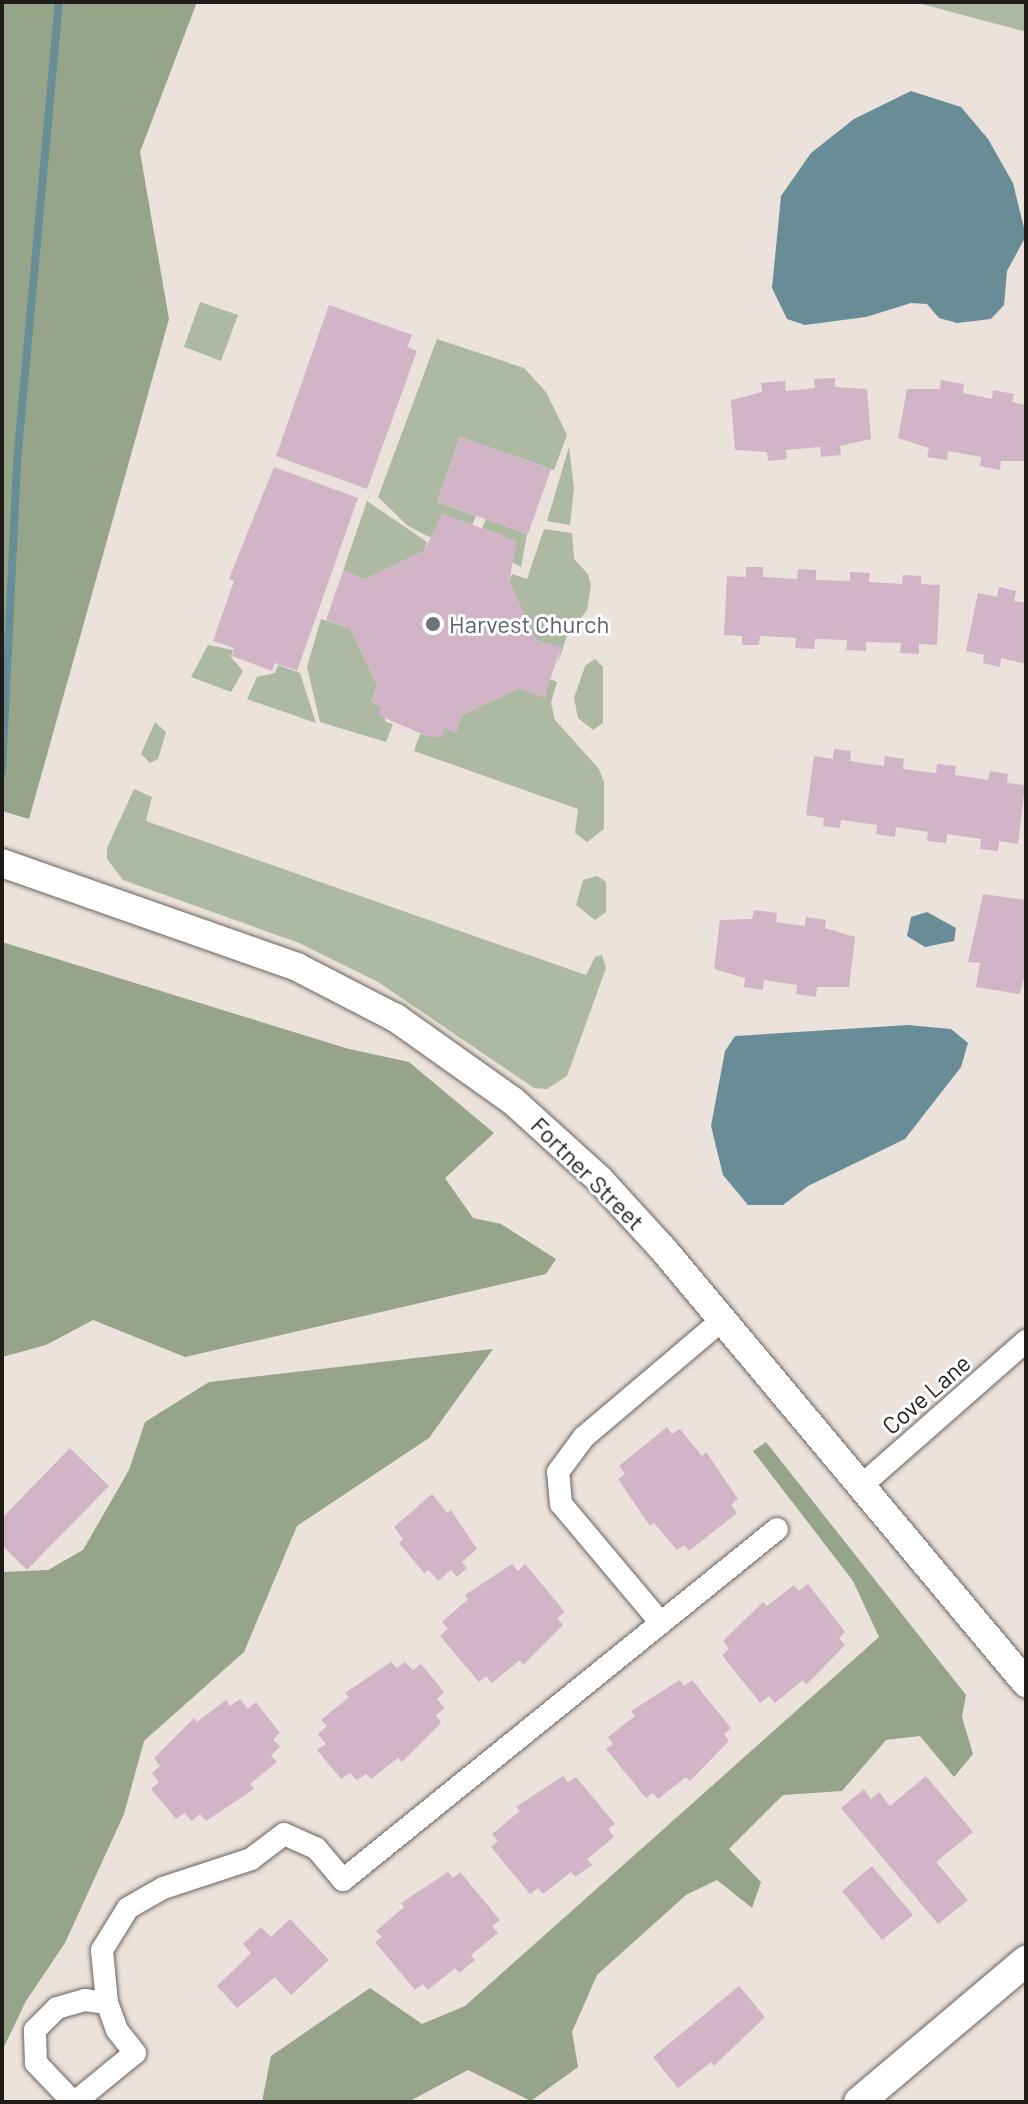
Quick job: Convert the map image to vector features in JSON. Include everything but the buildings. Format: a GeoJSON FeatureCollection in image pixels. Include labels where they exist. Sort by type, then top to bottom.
{"type":"FeatureCollection","features":[{"type":"Feature","properties":{"kind":"main road"},"geometry":{"type":"LineString","coordinates":[[859,2102],[1026,1961]]}},
{"type":"Feature","properties":{"kind":"street","name":"Fortner Street"},"geometry":{"type":"LineString","coordinates":[[2,863],[242,944],[396,1018],[475,1071],[552,1134],[610,1190],[1026,1683]]}},
{"type":"Feature","properties":{"kind":"street"},"geometry":{"type":"LineString","coordinates":[[661,1623],[561,1504],[558,1472],[584,1437],[722,1320]]}},
{"type":"Feature","properties":{"kind":"street","name":"Cove Lane"},"geometry":{"type":"LineString","coordinates":[[861,1486],[1026,1341]]}},
{"type":"Feature","properties":{"kind":"street"},"geometry":{"type":"LineString","coordinates":[[107,2003],[85,2000],[57,2008],[35,2030],[36,2063],[74,2102],[135,2053],[117,2030],[107,2003],[102,1950],[128,1908],[163,1888],[251,1859],[284,1834],[316,1848],[343,1880],[777,1529]]}},
{"type":"Feature","properties":{"kind":"green space"},"geometry":{"type":"Polygon","coordinates":[[[2,2],[197,2],[140,152],[169,319],[29,819],[2,811],[2,2]]]}},
{"type":"Feature","properties":{"kind":"green space"},"geometry":{"type":"Polygon","coordinates":[[[914,2],[1026,2],[1026,32],[914,2]]]}},
{"type":"Feature","properties":{"kind":"green space"},"geometry":{"type":"Polygon","coordinates":[[[200,302],[238,315],[221,361],[184,347],[200,302]]]}},
{"type":"Feature","properties":{"kind":"green space"},"geometry":{"type":"Polygon","coordinates":[[[437,339],[524,368],[546,392],[567,435],[554,470],[460,437],[437,502],[476,516],[472,525],[442,514],[435,535],[429,537],[408,526],[378,497],[437,339]]]}},
{"type":"Feature","properties":{"kind":"green space"},"geometry":{"type":"Polygon","coordinates":[[[569,447],[574,488],[570,525],[547,521],[569,447]]]}},
{"type":"Feature","properties":{"kind":"green space"},"geometry":{"type":"Polygon","coordinates":[[[367,501],[427,542],[424,551],[365,579],[343,571],[367,501]]]}},
{"type":"Feature","properties":{"kind":"green space"},"geometry":{"type":"Polygon","coordinates":[[[486,519],[527,534],[521,567],[510,561],[516,541],[482,528],[486,519]]]}},
{"type":"Feature","properties":{"kind":"green space"},"geometry":{"type":"Polygon","coordinates":[[[544,529],[572,533],[574,559],[588,574],[591,586],[587,610],[567,636],[557,665],[561,648],[536,640],[509,582],[512,574],[527,579],[544,529]]]}},
{"type":"Feature","properties":{"kind":"green space"},"geometry":{"type":"Polygon","coordinates":[[[321,619],[350,628],[377,685],[371,702],[381,706],[386,722],[393,724],[386,742],[320,722],[307,667],[321,619]]]}},
{"type":"Feature","properties":{"kind":"green space"},"geometry":{"type":"Polygon","coordinates":[[[208,645],[233,650],[231,657],[243,671],[231,692],[191,677],[208,645]]]}},
{"type":"Feature","properties":{"kind":"green space"},"geometry":{"type":"Polygon","coordinates":[[[595,659],[603,667],[603,723],[593,730],[578,718],[574,698],[585,666],[595,659]]]}},
{"type":"Feature","properties":{"kind":"green space"},"geometry":{"type":"Polygon","coordinates":[[[278,665],[300,673],[316,723],[247,699],[257,677],[275,673],[278,665]]]}},
{"type":"Feature","properties":{"kind":"green space"},"geometry":{"type":"Polygon","coordinates":[[[550,679],[557,682],[551,703],[555,720],[599,769],[604,782],[604,829],[587,842],[575,833],[578,809],[414,751],[420,734],[441,736],[444,728],[456,732],[462,715],[519,688],[544,697],[550,679]]]}},
{"type":"Feature","properties":{"kind":"green space"},"geometry":{"type":"Polygon","coordinates":[[[155,722],[166,732],[158,759],[150,763],[141,754],[155,722]]]}},
{"type":"Feature","properties":{"kind":"green space"},"geometry":{"type":"Polygon","coordinates":[[[134,789],[152,797],[146,821],[586,975],[595,957],[602,955],[606,968],[567,1076],[547,1089],[534,1088],[378,982],[299,943],[123,880],[107,859],[107,848],[134,789]]]}},
{"type":"Feature","properties":{"kind":"green space"},"geometry":{"type":"Polygon","coordinates":[[[597,876],[606,882],[606,912],[595,920],[576,905],[583,880],[597,876]]]}},
{"type":"Feature","properties":{"kind":"green space"},"geometry":{"type":"Polygon","coordinates":[[[2,942],[349,1049],[409,1062],[494,1133],[445,1178],[473,1218],[501,1224],[556,1259],[546,1274],[185,1357],[93,1320],[46,1345],[2,1357],[2,942]]]}},
{"type":"Feature","properties":{"kind":"green space"},"geometry":{"type":"Polygon","coordinates":[[[493,1349],[429,1438],[297,1526],[244,1652],[144,1741],[124,1814],[65,1943],[26,2001],[2,2051],[2,1572],[48,1570],[83,1550],[129,1470],[145,1422],[209,1382],[493,1349]]]}},
{"type":"Feature","properties":{"kind":"green space"},"geometry":{"type":"Polygon","coordinates":[[[766,1442],[966,1695],[962,1717],[973,1754],[954,1777],[920,1736],[886,1740],[842,1791],[783,1795],[729,1849],[761,1882],[752,1908],[717,1880],[686,1895],[597,1975],[572,2032],[578,2067],[531,2101],[468,2070],[408,2102],[262,2102],[271,2056],[370,1988],[422,2024],[465,2006],[879,1637],[853,1581],[753,1451],[766,1442]]]}},
{"type":"Feature","properties":{"kind":"water"},"geometry":{"type":"Polygon","coordinates":[[[911,91],[961,107],[988,139],[1013,183],[1026,236],[1007,271],[1004,305],[991,319],[957,323],[939,318],[927,304],[911,303],[866,317],[805,325],[787,319],[772,288],[781,196],[811,153],[854,119],[911,91]]]}},
{"type":"Feature","properties":{"kind":"water"},"geometry":{"type":"Polygon","coordinates":[[[927,912],[956,928],[954,941],[925,947],[907,936],[911,917],[927,912]]]}},
{"type":"Feature","properties":{"kind":"water"},"geometry":{"type":"Polygon","coordinates":[[[908,1025],[951,1029],[968,1043],[961,1067],[905,1139],[808,1186],[783,1205],[748,1205],[723,1175],[711,1126],[725,1051],[735,1036],[908,1025]]]}},
{"type":"Feature","properties":{"kind":"waterway"},"geometry":{"type":"LineString","coordinates":[[2,772],[17,462],[59,2]]}},
{"type":"Feature","properties":{"kind":"place","name":"Harvest Church"},"geometry":{"type":"Point","coordinates":[433,624]}}]}
